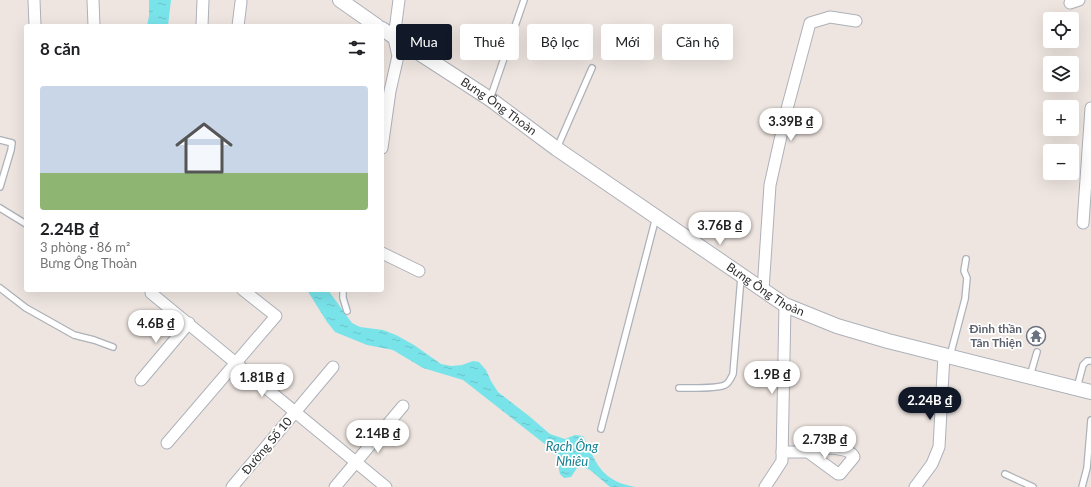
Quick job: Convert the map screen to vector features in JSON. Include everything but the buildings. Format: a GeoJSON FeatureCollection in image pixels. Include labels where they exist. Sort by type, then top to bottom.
{"type":"FeatureCollection","features":[{"type":"Feature","properties":{"kind":"street"},"geometry":{"type":"LineString","coordinates":[[34,0],[35,24]]}},
{"type":"Feature","properties":{"kind":"street"},"geometry":{"type":"LineString","coordinates":[[93,0],[94,24]]}},
{"type":"Feature","properties":{"kind":"street"},"geometry":{"type":"LineString","coordinates":[[202,24],[204,0]]}},
{"type":"Feature","properties":{"kind":"street"},"geometry":{"type":"LineString","coordinates":[[340,0],[374,24]]}},
{"type":"Feature","properties":{"kind":"street"},"geometry":{"type":"LineString","coordinates":[[384,119],[386,91],[398,56],[394,38],[399,0]]}},
{"type":"Feature","properties":{"kind":"street"},"geometry":{"type":"LineString","coordinates":[[238,24],[241,2]]}},
{"type":"Feature","properties":{"kind":"street"},"geometry":{"type":"LineString","coordinates":[[763,290],[770,185],[787,109],[810,23],[830,17],[856,21]]}},
{"type":"Feature","properties":{"kind":"street","name":"Bưng Ông Thoàn"},"geometry":{"type":"LineString","coordinates":[[384,30],[490,99],[556,149],[785,305],[837,326],[888,341],[1091,392]]}},
{"type":"Feature","properties":{"kind":"street"},"geometry":{"type":"LineString","coordinates":[[1083,223],[1091,108]]}},
{"type":"Feature","properties":{"kind":"street"},"geometry":{"type":"LineString","coordinates":[[384,254],[419,271]]}},
{"type":"Feature","properties":{"kind":"street"},"geometry":{"type":"LineString","coordinates":[[167,444],[276,316],[246,292]]}},
{"type":"Feature","properties":{"kind":"street"},"geometry":{"type":"LineString","coordinates":[[151,293],[296,412],[384,487]]}},
{"type":"Feature","properties":{"kind":"street"},"geometry":{"type":"LineString","coordinates":[[765,487],[782,461],[785,305]]}},
{"type":"Feature","properties":{"kind":"street"},"geometry":{"type":"LineString","coordinates":[[141,380],[189,324]]}},
{"type":"Feature","properties":{"kind":"street"},"geometry":{"type":"LineString","coordinates":[[915,487],[932,464],[939,447],[947,356]]}},
{"type":"Feature","properties":{"kind":"street","name":"Đường Số 10"},"geometry":{"type":"LineString","coordinates":[[232,487],[333,367]]}},
{"type":"Feature","properties":{"kind":"street"},"geometry":{"type":"LineString","coordinates":[[335,487],[403,406]]}},
{"type":"Feature","properties":{"kind":"street"},"geometry":{"type":"LineString","coordinates":[[782,452],[800,451],[810,453]]}},
{"type":"Feature","properties":{"kind":"lane"},"geometry":{"type":"LineString","coordinates":[[490,99],[524,0]]}},
{"type":"Feature","properties":{"kind":"lane"},"geometry":{"type":"LineString","coordinates":[[556,149],[592,68]]}},
{"type":"Feature","properties":{"kind":"lane"},"geometry":{"type":"LineString","coordinates":[[0,140],[12,143],[0,187]]}},
{"type":"Feature","properties":{"kind":"lane"},"geometry":{"type":"LineString","coordinates":[[0,208],[24,223]]}},
{"type":"Feature","properties":{"kind":"lane"},"geometry":{"type":"LineString","coordinates":[[601,429],[656,216]]}},
{"type":"Feature","properties":{"kind":"lane"},"geometry":{"type":"LineString","coordinates":[[947,356],[965,299],[967,278],[964,271],[966,259]]}},
{"type":"Feature","properties":{"kind":"lane"},"geometry":{"type":"LineString","coordinates":[[679,388],[703,388],[725,385],[730,380],[733,374],[741,276]]}},
{"type":"Feature","properties":{"kind":"lane"},"geometry":{"type":"LineString","coordinates":[[0,288],[26,308],[74,336],[94,340],[113,347]]}},
{"type":"Feature","properties":{"kind":"lane"},"geometry":{"type":"LineString","coordinates":[[343,292],[347,311]]}},
{"type":"Feature","properties":{"kind":"lane"},"geometry":{"type":"LineString","coordinates":[[1030,377],[1037,352]]}},
{"type":"Feature","properties":{"kind":"lane"},"geometry":{"type":"LineString","coordinates":[[1077,388],[1083,365],[1087,361],[1091,361]]}},
{"type":"Feature","properties":{"kind":"lane"},"geometry":{"type":"LineString","coordinates":[[1082,487],[1087,468],[1091,420]]}},
{"type":"Feature","properties":{"kind":"lane"},"geometry":{"type":"LineString","coordinates":[[1005,474],[1034,487]]}},
{"type":"Feature","properties":{"kind":"water"},"geometry":{"type":"Polygon","coordinates":[[[149,0],[171,0],[168,24],[147,24],[149,0]]]}},
{"type":"Feature","properties":{"kind":"water","name":"Rạch Ông Nhiêu"},"geometry":{"type":"Polygon","coordinates":[[[308,292],[329,292],[352,323],[360,327],[383,330],[396,335],[414,345],[441,364],[451,366],[462,365],[473,361],[479,362],[486,370],[498,392],[550,434],[565,439],[575,435],[583,436],[595,460],[608,476],[616,481],[635,487],[610,487],[590,470],[581,466],[577,468],[571,477],[564,478],[560,474],[556,456],[546,445],[463,380],[423,368],[393,350],[367,345],[335,332],[308,292]]]}},
{"type":"Feature","properties":{"kind":"place","name":"Đình thần Tân Thiện"},"geometry":{"type":"Point","coordinates":[1036,336]}}]}
